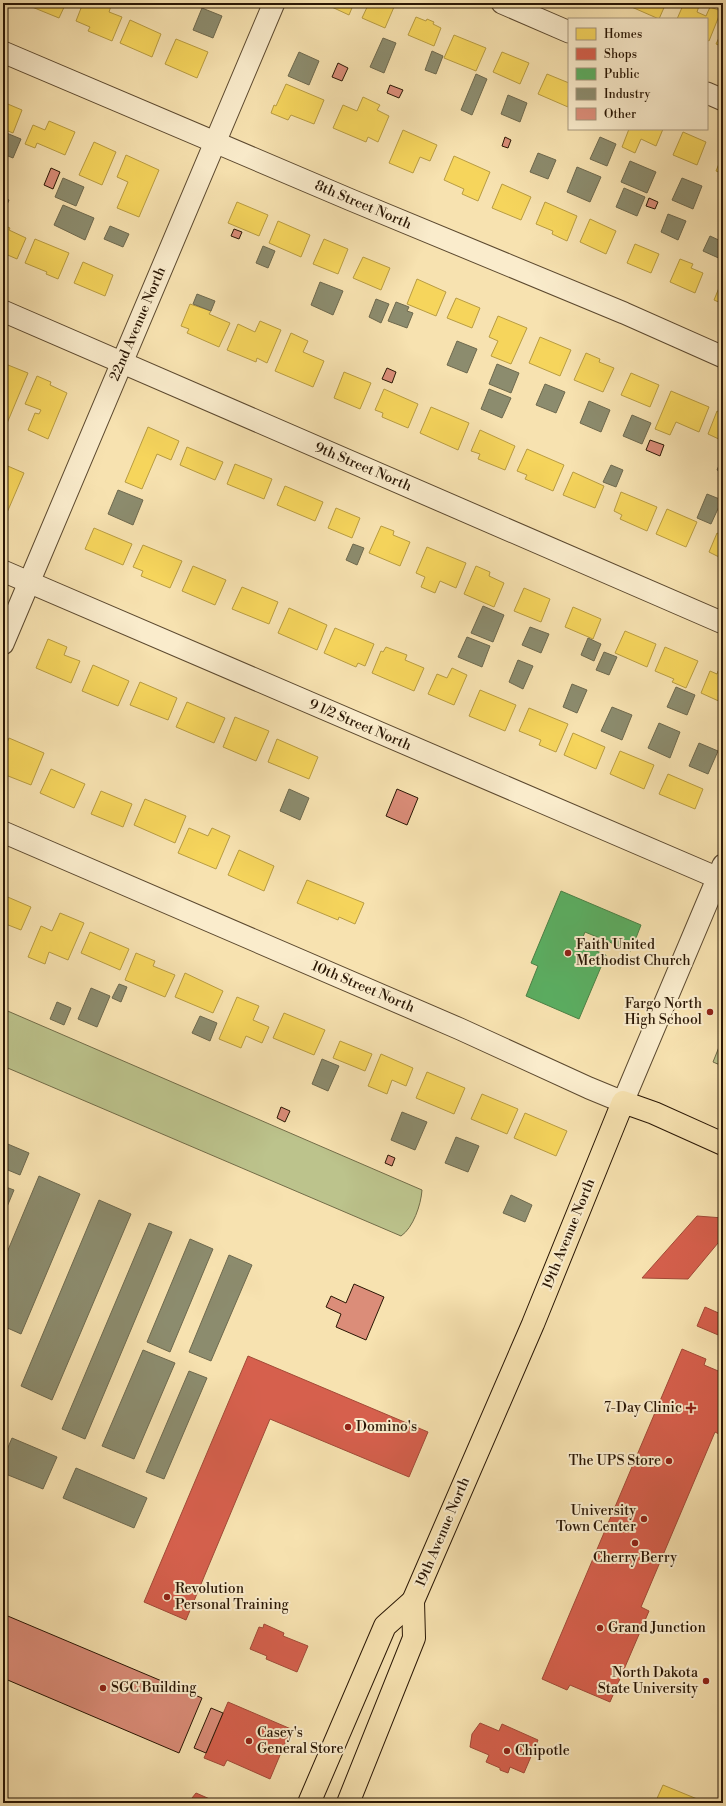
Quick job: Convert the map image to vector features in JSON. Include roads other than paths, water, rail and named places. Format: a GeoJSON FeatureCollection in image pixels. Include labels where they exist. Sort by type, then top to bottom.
{"type":"FeatureCollection","features":[{"type":"Feature","properties":{"kind":"main road","name":"10th Street North"},"geometry":{"type":"LineString","coordinates":[[623,1102],[654,1113],[723,1144]]}},
{"type":"Feature","properties":{"kind":"main road","name":"19th Avenue North"},"geometry":{"type":"LineString","coordinates":[[309,1803],[385,1626],[413,1601],[533,1324],[623,1102]]}},
{"type":"Feature","properties":{"kind":"main road","name":"19th Avenue North"},"geometry":{"type":"LineString","coordinates":[[348,1803],[414,1638],[413,1601]]}},
{"type":"Feature","properties":{"kind":"street","name":"22nd Avenue North"},"geometry":{"type":"LineString","coordinates":[[3,644],[274,3]]}},
{"type":"Feature","properties":{"kind":"street"},"geometry":{"type":"LineString","coordinates":[[502,3],[568,32]]}},
{"type":"Feature","properties":{"kind":"street","name":"8th Street North"},"geometry":{"type":"LineString","coordinates":[[3,52],[617,310],[723,357]]}},
{"type":"Feature","properties":{"kind":"street"},"geometry":{"type":"LineString","coordinates":[[708,92],[723,100]]}},
{"type":"Feature","properties":{"kind":"street","name":"9th Street North"},"geometry":{"type":"LineString","coordinates":[[3,311],[723,623]]}},
{"type":"Feature","properties":{"kind":"street","name":"9 1/2 Street North"},"geometry":{"type":"LineString","coordinates":[[3,571],[720,872]]}},
{"type":"Feature","properties":{"kind":"street","name":"10th Street North"},"geometry":{"type":"LineString","coordinates":[[3,832],[453,1026],[623,1102]]}},
{"type":"Feature","properties":{"kind":"street","name":"19th Avenue North"},"geometry":{"type":"LineString","coordinates":[[623,1102],[720,872]]}},
{"type":"Feature","properties":{"kind":"place","name":"Faith United Methodist Church"},"geometry":{"type":"Point","coordinates":[568,953]}},
{"type":"Feature","properties":{"kind":"place","name":"Fargo North High School"},"geometry":{"type":"Point","coordinates":[710,1012]}},
{"type":"Feature","properties":{"kind":"place","name":"7-Day Clinic"},"geometry":{"type":"Point","coordinates":[691,1408]}},
{"type":"Feature","properties":{"kind":"place","name":"Domino's"},"geometry":{"type":"Point","coordinates":[348,1427]}},
{"type":"Feature","properties":{"kind":"place","name":"The UPS Store"},"geometry":{"type":"Point","coordinates":[669,1461]}},
{"type":"Feature","properties":{"kind":"place","name":"University Town Center"},"geometry":{"type":"Point","coordinates":[644,1519]}},
{"type":"Feature","properties":{"kind":"place","name":"Cherry Berry"},"geometry":{"type":"Point","coordinates":[635,1543]}},
{"type":"Feature","properties":{"kind":"place","name":"Revolution Personal Training"},"geometry":{"type":"Point","coordinates":[167,1597]}},
{"type":"Feature","properties":{"kind":"place","name":"Grand Junction"},"geometry":{"type":"Point","coordinates":[600,1628]}},
{"type":"Feature","properties":{"kind":"place","name":"North Dakota State University"},"geometry":{"type":"Point","coordinates":[706,1681]}},
{"type":"Feature","properties":{"kind":"place","name":"SGC Building"},"geometry":{"type":"Point","coordinates":[103,1688]}},
{"type":"Feature","properties":{"kind":"place","name":"Casey's General Store"},"geometry":{"type":"Point","coordinates":[249,1741]}},
{"type":"Feature","properties":{"kind":"place","name":"Chipotle"},"geometry":{"type":"Point","coordinates":[507,1751]}}]}
